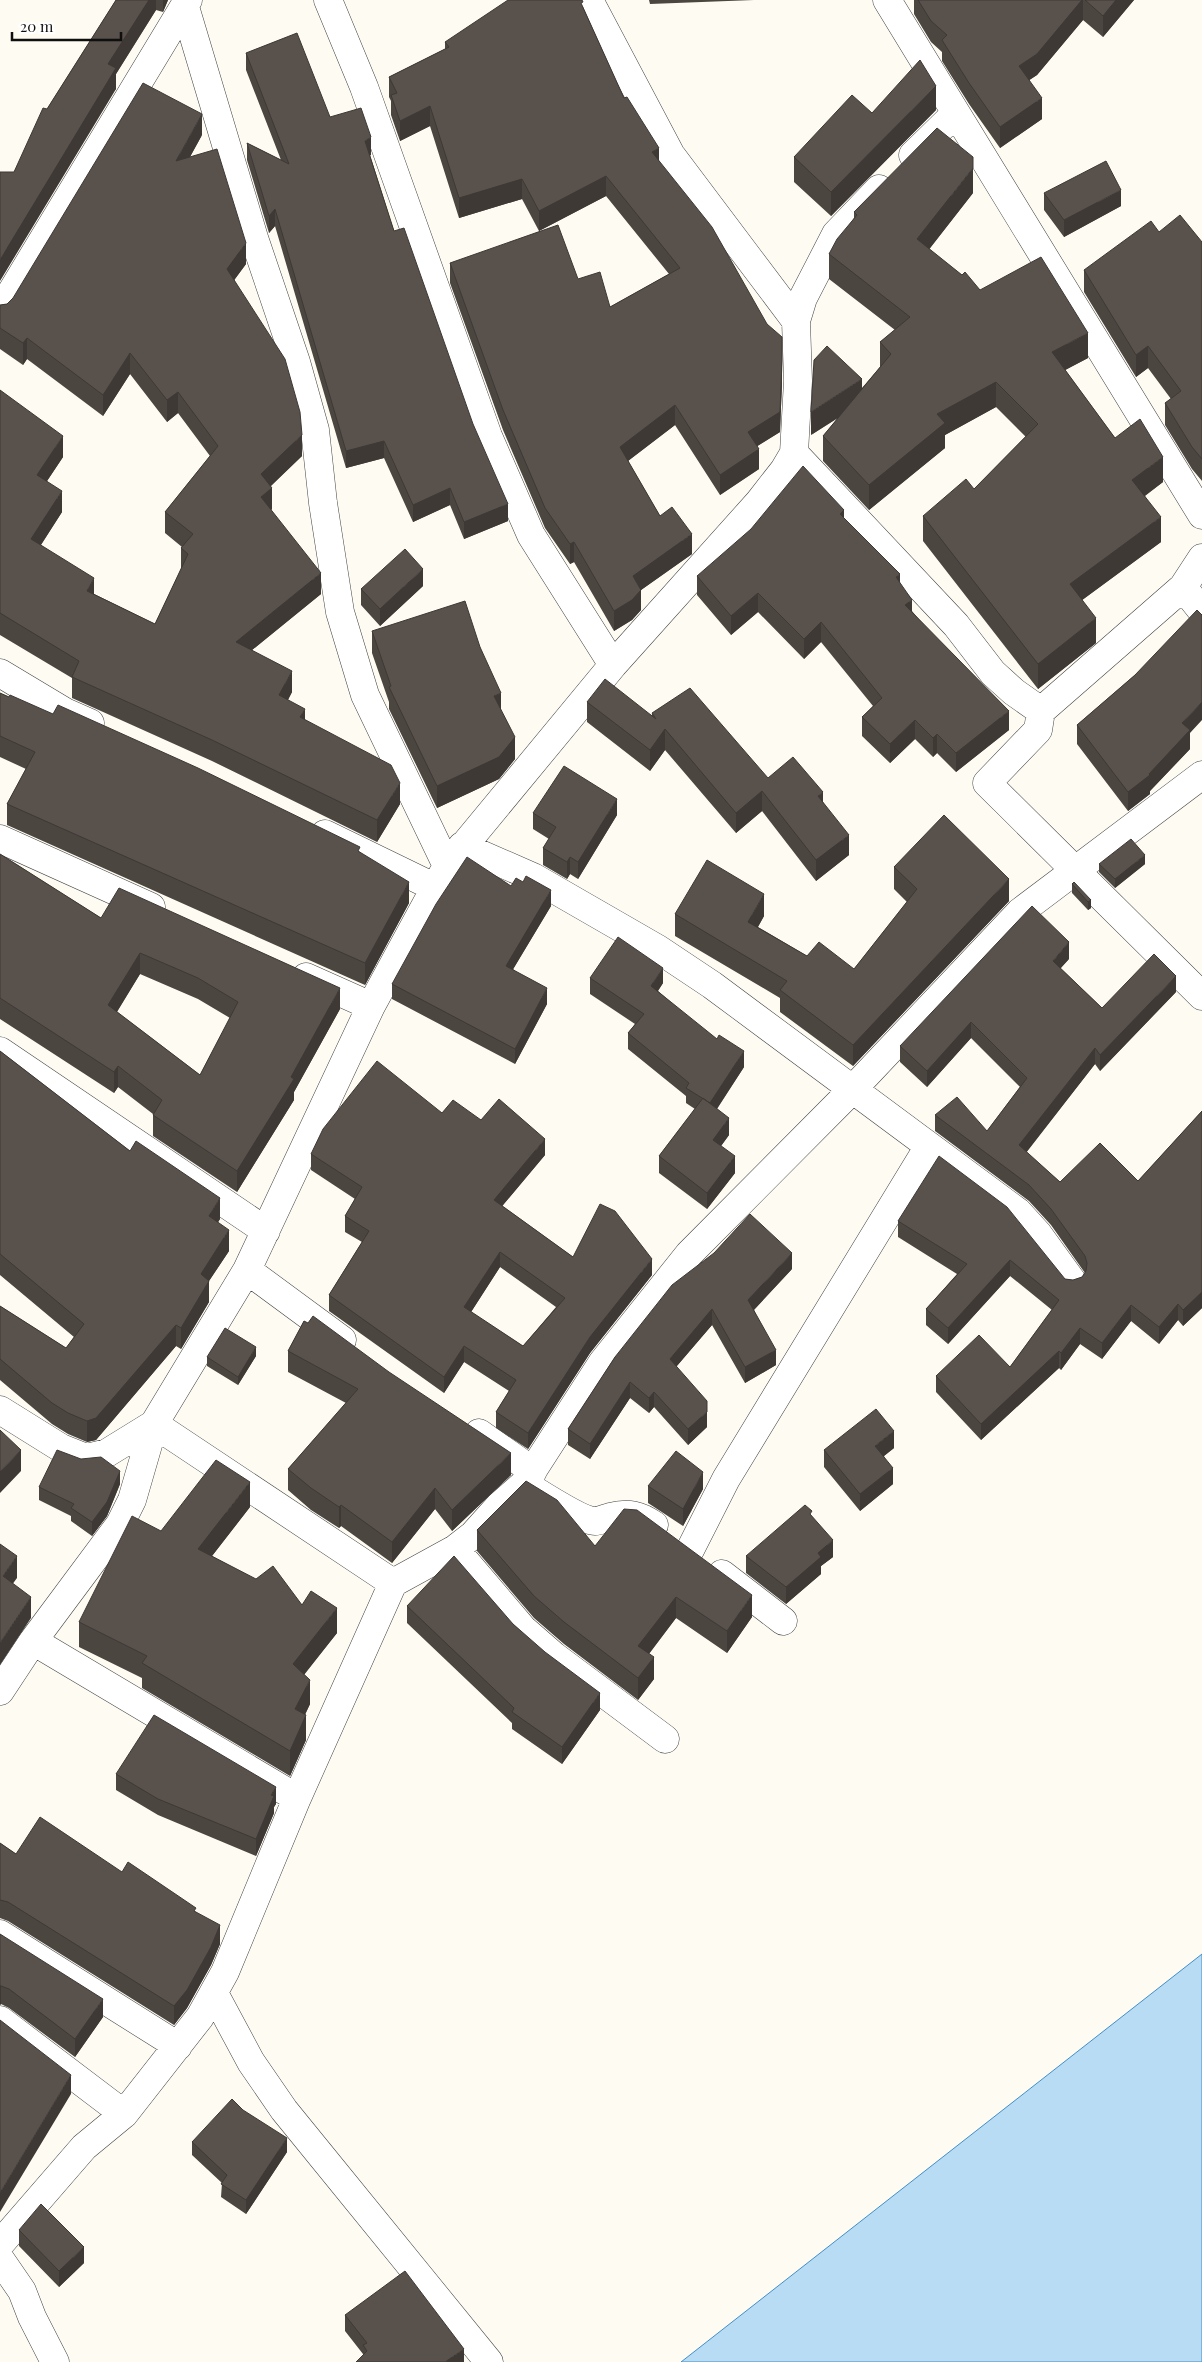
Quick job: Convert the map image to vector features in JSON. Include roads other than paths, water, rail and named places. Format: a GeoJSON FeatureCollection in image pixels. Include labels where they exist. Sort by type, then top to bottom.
{"type":"FeatureCollection","features":[{"type":"Feature","properties":{"kind":"street"},"geometry":{"type":"LineString","coordinates":[[328,0],[364,87],[488,436],[531,535],[613,665]]}},
{"type":"Feature","properties":{"kind":"street"},"geometry":{"type":"LineString","coordinates":[[589,0],[671,155],[796,321]]}},
{"type":"Feature","properties":{"kind":"street"},"geometry":{"type":"LineString","coordinates":[[887,0],[1202,515]]}},
{"type":"Feature","properties":{"kind":"street"},"geometry":{"type":"LineString","coordinates":[[186,4],[254,238],[296,362],[315,430],[322,503],[340,612],[365,695],[448,866]]}},
{"type":"Feature","properties":{"kind":"street"},"geometry":{"type":"LineString","coordinates":[[0,310],[186,4]]}},
{"type":"Feature","properties":{"kind":"street"},"geometry":{"type":"LineString","coordinates":[[0,1691],[33,1641],[120,1524],[132,1500],[154,1424],[247,1270],[371,1006],[448,866],[613,665],[759,502],[784,470],[794,453],[798,381],[796,321],[813,277],[836,234],[892,175],[956,113]]}},
{"type":"Feature","properties":{"kind":"street"},"geometry":{"type":"LineString","coordinates":[[794,453],[956,625],[993,673],[1014,692],[1041,711]]}},
{"type":"Feature","properties":{"kind":"street"},"geometry":{"type":"LineString","coordinates":[[1202,558],[1183,587],[1041,711],[1038,730],[987,783],[1076,869],[1202,996]]}},
{"type":"Feature","properties":{"kind":"street"},"geometry":{"type":"LineString","coordinates":[[1183,587],[1202,611]]}},
{"type":"Feature","properties":{"kind":"street"},"geometry":{"type":"LineString","coordinates":[[0,673],[66,712],[109,732]]}},
{"type":"Feature","properties":{"kind":"street"},"geometry":{"type":"LineString","coordinates":[[0,2244],[84,2147],[124,2114],[164,2060],[178,2046],[214,1993],[225,1972],[297,1798],[393,1583],[455,1549],[473,1535],[529,1478],[602,1363],[690,1254],[852,1090],[1020,912],[1202,775]]}},
{"type":"Feature","properties":{"kind":"street"},"geometry":{"type":"LineString","coordinates":[[302,822],[448,866],[533,876],[658,949],[720,990],[1018,1212],[1038,1234],[1072,1280]]}},
{"type":"Feature","properties":{"kind":"street"},"geometry":{"type":"LineString","coordinates":[[0,839],[172,916]]}},
{"type":"Feature","properties":{"kind":"street"},"geometry":{"type":"LineString","coordinates":[[280,965],[371,1006]]}},
{"type":"Feature","properties":{"kind":"street"},"geometry":{"type":"LineString","coordinates":[[0,1051],[266,1231]]}},
{"type":"Feature","properties":{"kind":"street"},"geometry":{"type":"LineString","coordinates":[[690,1550],[740,1456],[929,1146]]}},
{"type":"Feature","properties":{"kind":"street"},"geometry":{"type":"LineString","coordinates":[[247,1270],[366,1358]]}},
{"type":"Feature","properties":{"kind":"street"},"geometry":{"type":"LineString","coordinates":[[0,1410],[61,1448],[86,1458],[106,1453],[154,1424]]}},
{"type":"Feature","properties":{"kind":"street"},"geometry":{"type":"LineString","coordinates":[[456,1418],[570,1511],[594,1521],[619,1515],[643,1517],[690,1550],[783,1621]]}},
{"type":"Feature","properties":{"kind":"street"},"geometry":{"type":"LineString","coordinates":[[154,1424],[393,1583]]}},
{"type":"Feature","properties":{"kind":"street"},"geometry":{"type":"LineString","coordinates":[[455,1549],[523,1628],[554,1656],[665,1739]]}},
{"type":"Feature","properties":{"kind":"street"},"geometry":{"type":"LineString","coordinates":[[33,1641],[297,1798]]}},
{"type":"Feature","properties":{"kind":"street"},"geometry":{"type":"LineString","coordinates":[[0,1934],[178,2046]]}},
{"type":"Feature","properties":{"kind":"street"},"geometry":{"type":"LineString","coordinates":[[214,1993],[251,2062],[284,2110],[489,2362]]}},
{"type":"Feature","properties":{"kind":"street"},"geometry":{"type":"LineString","coordinates":[[0,2020],[124,2114]]}},
{"type":"Feature","properties":{"kind":"street"},"geometry":{"type":"LineString","coordinates":[[0,2259],[22,2290],[32,2317],[55,2362]]}},
{"type":"Feature","properties":{"kind":"water"},"geometry":{"type":"Polygon","coordinates":[[[1202,1954],[1202,2362],[681,2362],[1202,1954]]]}}]}
